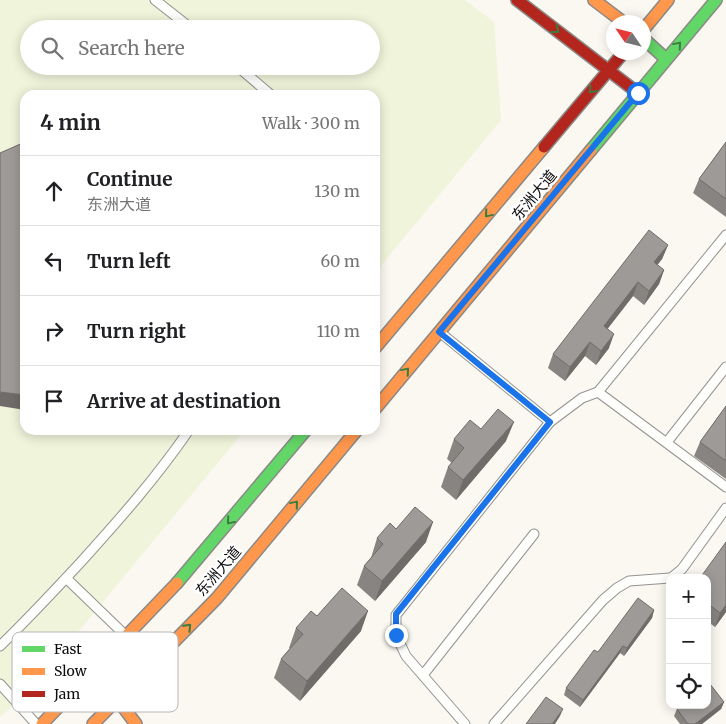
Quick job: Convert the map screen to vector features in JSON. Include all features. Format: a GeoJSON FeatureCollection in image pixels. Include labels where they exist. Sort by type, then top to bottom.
{"type":"FeatureCollection","features":[{"type":"Feature","properties":{"kind":"main road"},"geometry":{"type":"LineString","coordinates":[[518,0],[638,93]]}},
{"type":"Feature","properties":{"kind":"main road"},"geometry":{"type":"LineString","coordinates":[[594,0],[614,15]]}},
{"type":"Feature","properties":{"kind":"main road"},"geometry":{"type":"LineString","coordinates":[[651,21],[668,0]]}},
{"type":"Feature","properties":{"kind":"main road","name":"东洲大道"},"geometry":{"type":"LineString","coordinates":[[380,403],[716,0]]}},
{"type":"Feature","properties":{"kind":"main road"},"geometry":{"type":"LineString","coordinates":[[651,45],[666,59]]}},
{"type":"Feature","properties":{"kind":"main road","name":"东洲大道"},"geometry":{"type":"LineString","coordinates":[[380,342],[617,60]]}},
{"type":"Feature","properties":{"kind":"main road","name":"东洲大道"},"geometry":{"type":"LineString","coordinates":[[130,632],[186,573],[302,435]]}},
{"type":"Feature","properties":{"kind":"main road","name":"东洲大道"},"geometry":{"type":"LineString","coordinates":[[178,637],[217,598],[353,435]]}},
{"type":"Feature","properties":{"kind":"main road","name":"东洲大道"},"geometry":{"type":"LineString","coordinates":[[42,724],[53,712]]}},
{"type":"Feature","properties":{"kind":"main road","name":"东洲大道"},"geometry":{"type":"LineString","coordinates":[[93,724],[105,712]]}},
{"type":"Feature","properties":{"kind":"main road"},"geometry":{"type":"LineString","coordinates":[[127,712],[136,724]]}},
{"type":"Feature","properties":{"kind":"lane"},"geometry":{"type":"LineString","coordinates":[[155,0],[181,20]]}},
{"type":"Feature","properties":{"kind":"lane"},"geometry":{"type":"LineString","coordinates":[[248,75],[265,90]]}},
{"type":"Feature","properties":{"kind":"lane"},"geometry":{"type":"LineString","coordinates":[[465,724],[406,656],[396,635],[396,614],[550,422],[582,398],[598,392],[726,235]]}},
{"type":"Feature","properties":{"kind":"lane"},"geometry":{"type":"LineString","coordinates":[[439,332],[550,422]]}},
{"type":"Feature","properties":{"kind":"lane"},"geometry":{"type":"LineString","coordinates":[[667,442],[726,367]]}},
{"type":"Feature","properties":{"kind":"lane"},"geometry":{"type":"LineString","coordinates":[[598,392],[726,487]]}},
{"type":"Feature","properties":{"kind":"lane"},"geometry":{"type":"LineString","coordinates":[[14,632],[117,522],[173,454],[186,435]]}},
{"type":"Feature","properties":{"kind":"lane"},"geometry":{"type":"LineString","coordinates":[[676,574],[682,570],[726,508]]}},
{"type":"Feature","properties":{"kind":"lane"},"geometry":{"type":"LineString","coordinates":[[423,674],[534,534]]}},
{"type":"Feature","properties":{"kind":"lane"},"geometry":{"type":"LineString","coordinates":[[66,578],[122,632]]}},
{"type":"Feature","properties":{"kind":"lane"},"geometry":{"type":"LineString","coordinates":[[494,724],[603,600],[617,588],[629,581],[666,578]]}},
{"type":"Feature","properties":{"kind":"lane"},"geometry":{"type":"LineString","coordinates":[[0,646],[12,634]]}},
{"type":"Feature","properties":{"kind":"lane"},"geometry":{"type":"LineString","coordinates":[[0,684],[12,697]]}},
{"type":"Feature","properties":{"kind":"lane"},"geometry":{"type":"LineString","coordinates":[[25,712],[36,724]]}},
{"type":"Feature","properties":{"kind":"green space"},"geometry":{"type":"Polygon","coordinates":[[[0,0],[465,0],[494,22],[501,120],[380,267],[380,90],[20,90],[20,435],[241,435],[78,632],[12,632],[12,707],[0,717],[0,0]]]}},
{"type":"Feature","properties":{"kind":"building"},"geometry":{"type":"Polygon","coordinates":[[[726,142],[726,199],[699,179],[726,142]]]}},
{"type":"Feature","properties":{"kind":"building"},"geometry":{"type":"Polygon","coordinates":[[[20,144],[20,394],[0,392],[0,153],[20,144]]]}},
{"type":"Feature","properties":{"kind":"building"},"geometry":{"type":"Polygon","coordinates":[[[649,230],[668,245],[654,262],[664,270],[649,291],[638,282],[604,326],[614,334],[601,351],[590,342],[570,367],[553,354],[649,230]]]}},
{"type":"Feature","properties":{"kind":"building"},"geometry":{"type":"Polygon","coordinates":[[[726,406],[726,461],[700,442],[726,406]]]}},
{"type":"Feature","properties":{"kind":"building"},"geometry":{"type":"Polygon","coordinates":[[[498,409],[514,422],[463,480],[448,467],[464,448],[454,439],[470,420],[481,429],[498,409]]]}},
{"type":"Feature","properties":{"kind":"building"},"geometry":{"type":"Polygon","coordinates":[[[415,507],[433,522],[382,581],[364,566],[383,544],[377,538],[390,523],[396,529],[415,507]]]}},
{"type":"Feature","properties":{"kind":"building"},"geometry":{"type":"Polygon","coordinates":[[[726,542],[726,605],[720,613],[711,606],[711,574],[703,574],[726,542]]]}},
{"type":"Feature","properties":{"kind":"building"},"geometry":{"type":"Polygon","coordinates":[[[342,588],[368,611],[307,681],[281,659],[303,634],[296,628],[311,611],[317,616],[342,588]]]}},
{"type":"Feature","properties":{"kind":"building"},"geometry":{"type":"Polygon","coordinates":[[[638,598],[654,610],[627,648],[623,646],[583,700],[566,688],[594,650],[598,652],[638,598]]]}},
{"type":"Feature","properties":{"kind":"building"},"geometry":{"type":"Polygon","coordinates":[[[711,685],[724,702],[695,724],[688,724],[677,709],[711,709],[711,685]]]}},
{"type":"Feature","properties":{"kind":"building"},"geometry":{"type":"Polygon","coordinates":[[[546,697],[563,709],[552,724],[526,724],[546,697]]]}},
{"type":"Feature","properties":{"kind":"traffic: fast"},"geometry":{"type":"LineString","coordinates":[[591,150],[716,0]]}},
{"type":"Feature","properties":{"kind":"traffic: fast"},"geometry":{"type":"LineString","coordinates":[[651,45],[666,59]]}},
{"type":"Feature","properties":{"kind":"traffic: fast"},"geometry":{"type":"LineString","coordinates":[[177,583],[302,435]]}},
{"type":"Feature","properties":{"kind":"traffic: slow"},"geometry":{"type":"LineString","coordinates":[[594,0],[614,15]]}},
{"type":"Feature","properties":{"kind":"traffic: slow"},"geometry":{"type":"LineString","coordinates":[[651,21],[668,0]]}},
{"type":"Feature","properties":{"kind":"traffic: slow"},"geometry":{"type":"LineString","coordinates":[[380,342],[544,147]]}},
{"type":"Feature","properties":{"kind":"traffic: slow"},"geometry":{"type":"LineString","coordinates":[[380,403],[591,150]]}},
{"type":"Feature","properties":{"kind":"traffic: slow"},"geometry":{"type":"LineString","coordinates":[[178,638],[217,598],[353,435]]}},
{"type":"Feature","properties":{"kind":"traffic: slow"},"geometry":{"type":"LineString","coordinates":[[130,632],[177,583]]}},
{"type":"Feature","properties":{"kind":"traffic: slow"},"geometry":{"type":"LineString","coordinates":[[42,724],[53,712]]}},
{"type":"Feature","properties":{"kind":"traffic: slow"},"geometry":{"type":"LineString","coordinates":[[93,724],[105,712]]}},
{"type":"Feature","properties":{"kind":"traffic: slow"},"geometry":{"type":"LineString","coordinates":[[127,712],[136,724]]}},
{"type":"Feature","properties":{"kind":"traffic: jam"},"geometry":{"type":"LineString","coordinates":[[517,0],[638,93]]}},
{"type":"Feature","properties":{"kind":"traffic: jam"},"geometry":{"type":"LineString","coordinates":[[544,147],[617,60]]}},
{"type":"Feature","properties":{"kind":"route"},"geometry":{"type":"LineString","coordinates":[[396,635],[396,614],[550,422],[439,332],[638,93]]}}]}
